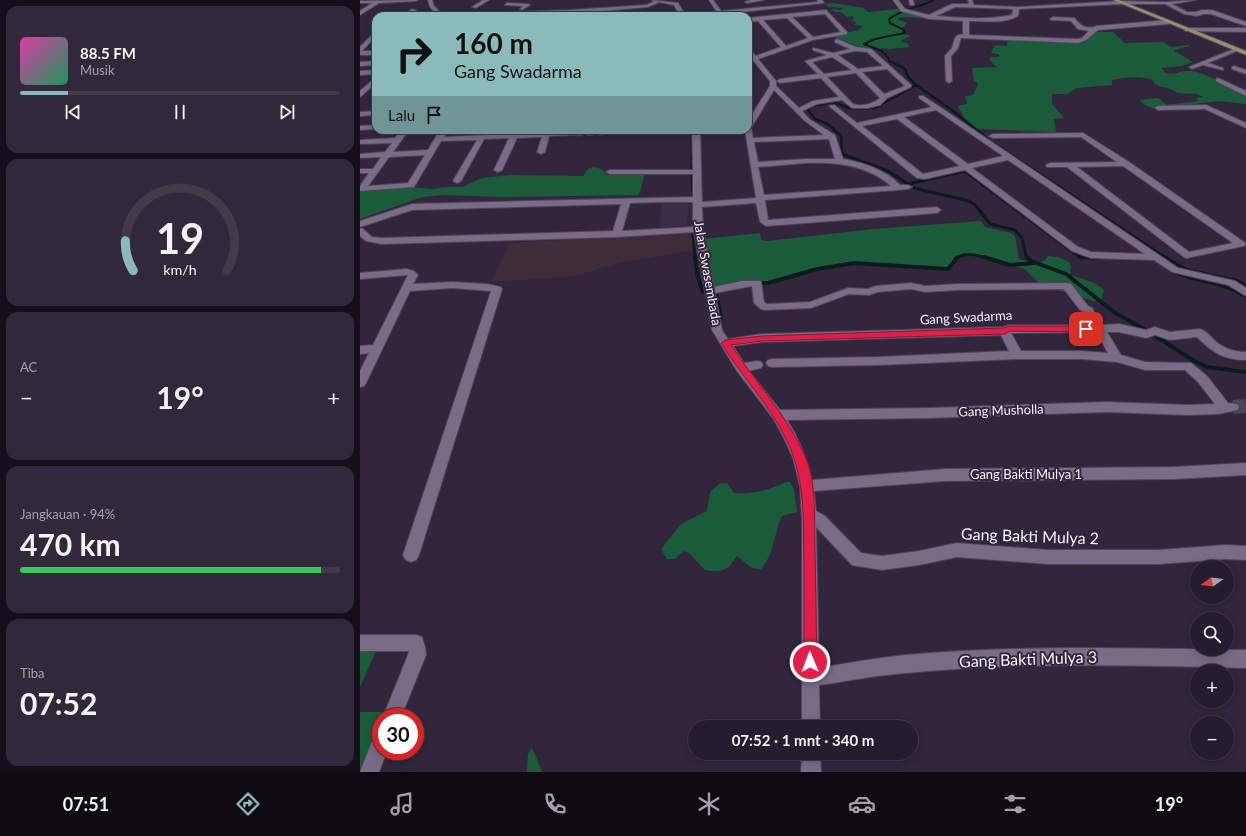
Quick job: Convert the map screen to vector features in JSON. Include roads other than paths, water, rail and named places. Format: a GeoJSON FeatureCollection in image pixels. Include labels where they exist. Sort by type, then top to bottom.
{"type":"FeatureCollection","features":[{"type":"Feature","properties":{"kind":"main road"},"geometry":{"type":"LineString","coordinates":[[1119,2],[1245,53]]}},
{"type":"Feature","properties":{"kind":"street"},"geometry":{"type":"LineString","coordinates":[[360,2],[416,0]]}},
{"type":"Feature","properties":{"kind":"street"},"geometry":{"type":"LineString","coordinates":[[430,0],[430,4],[437,12]]}},
{"type":"Feature","properties":{"kind":"street"},"geometry":{"type":"LineString","coordinates":[[474,7],[488,0]]}},
{"type":"Feature","properties":{"kind":"street"},"geometry":{"type":"LineString","coordinates":[[711,0],[719,12]]}},
{"type":"Feature","properties":{"kind":"street"},"geometry":{"type":"LineString","coordinates":[[746,1],[762,0]]}},
{"type":"Feature","properties":{"kind":"street"},"geometry":{"type":"LineString","coordinates":[[741,12],[822,3],[819,0]]}},
{"type":"Feature","properties":{"kind":"street"},"geometry":{"type":"LineString","coordinates":[[896,0],[905,11],[928,16],[966,20],[1001,19],[1015,16],[1015,9],[1018,8]]}},
{"type":"Feature","properties":{"kind":"street"},"geometry":{"type":"LineString","coordinates":[[970,0],[972,6]]}},
{"type":"Feature","properties":{"kind":"street"},"geometry":{"type":"LineString","coordinates":[[928,16],[942,12],[954,2],[972,6],[1018,8],[1119,2],[1166,3],[1194,0]]}},
{"type":"Feature","properties":{"kind":"street"},"geometry":{"type":"LineString","coordinates":[[589,12],[638,7],[654,4],[656,1],[676,4],[681,12]]}},
{"type":"Feature","properties":{"kind":"street"},"geometry":{"type":"LineString","coordinates":[[746,1],[755,10]]}},
{"type":"Feature","properties":{"kind":"street"},"geometry":{"type":"LineString","coordinates":[[360,13],[377,2]]}},
{"type":"Feature","properties":{"kind":"street"},"geometry":{"type":"LineString","coordinates":[[1166,3],[1186,13],[1197,14],[1202,12],[1212,12],[1246,24]]}},
{"type":"Feature","properties":{"kind":"street"},"geometry":{"type":"LineString","coordinates":[[507,4],[528,5],[519,12]]}},
{"type":"Feature","properties":{"kind":"street"},"geometry":{"type":"LineString","coordinates":[[558,4],[558,12]]}},
{"type":"Feature","properties":{"kind":"street"},"geometry":{"type":"LineString","coordinates":[[1079,8],[1133,7]]}},
{"type":"Feature","properties":{"kind":"street"},"geometry":{"type":"LineString","coordinates":[[752,20],[828,12],[845,33],[812,39],[754,58]]}},
{"type":"Feature","properties":{"kind":"street"},"geometry":{"type":"LineString","coordinates":[[1073,12],[1076,15],[1069,16],[1080,28],[1091,30],[1097,28],[1169,22]]}},
{"type":"Feature","properties":{"kind":"street"},"geometry":{"type":"LineString","coordinates":[[788,16],[812,39]]}},
{"type":"Feature","properties":{"kind":"street"},"geometry":{"type":"LineString","coordinates":[[759,19],[784,47]]}},
{"type":"Feature","properties":{"kind":"street"},"geometry":{"type":"LineString","coordinates":[[1001,19],[998,24],[1001,32]]}},
{"type":"Feature","properties":{"kind":"street"},"geometry":{"type":"LineString","coordinates":[[1053,19],[1072,19]]}},
{"type":"Feature","properties":{"kind":"street"},"geometry":{"type":"LineString","coordinates":[[966,20],[966,36]]}},
{"type":"Feature","properties":{"kind":"street"},"geometry":{"type":"LineString","coordinates":[[949,81],[948,56],[953,53],[957,47],[958,38],[960,36],[1001,32],[1078,41],[1087,36],[1091,30]]}},
{"type":"Feature","properties":{"kind":"street"},"geometry":{"type":"LineString","coordinates":[[1187,30],[1246,30]]}},
{"type":"Feature","properties":{"kind":"street"},"geometry":{"type":"LineString","coordinates":[[362,49],[372,38]]}},
{"type":"Feature","properties":{"kind":"street"},"geometry":{"type":"LineString","coordinates":[[837,41],[855,49]]}},
{"type":"Feature","properties":{"kind":"street"},"geometry":{"type":"LineString","coordinates":[[362,49],[372,46]]}},
{"type":"Feature","properties":{"kind":"street"},"geometry":{"type":"LineString","coordinates":[[362,49],[372,52]]}},
{"type":"Feature","properties":{"kind":"street"},"geometry":{"type":"LineString","coordinates":[[815,49],[840,58],[883,97]]}},
{"type":"Feature","properties":{"kind":"street"},"geometry":{"type":"LineString","coordinates":[[855,49],[869,50],[909,86],[883,97],[884,98],[879,102],[861,106],[852,105],[808,62],[833,55],[855,49]]}},
{"type":"Feature","properties":{"kind":"street"},"geometry":{"type":"LineString","coordinates":[[1192,67],[1236,50]]}},
{"type":"Feature","properties":{"kind":"street"},"geometry":{"type":"LineString","coordinates":[[752,56],[777,82],[798,111],[816,127],[832,137],[839,160]]}},
{"type":"Feature","properties":{"kind":"street"},"geometry":{"type":"LineString","coordinates":[[360,64],[372,63]]}},
{"type":"Feature","properties":{"kind":"street"},"geometry":{"type":"LineString","coordinates":[[1204,63],[1221,69]]}},
{"type":"Feature","properties":{"kind":"street"},"geometry":{"type":"LineString","coordinates":[[752,122],[777,82],[889,67]]}},
{"type":"Feature","properties":{"kind":"street"},"geometry":{"type":"LineString","coordinates":[[1234,68],[1246,72]]}},
{"type":"Feature","properties":{"kind":"street"},"geometry":{"type":"LineString","coordinates":[[360,73],[372,72]]}},
{"type":"Feature","properties":{"kind":"street"},"geometry":{"type":"LineString","coordinates":[[1218,80],[1246,94]]}},
{"type":"Feature","properties":{"kind":"street"},"geometry":{"type":"LineString","coordinates":[[360,83],[372,81]]}},
{"type":"Feature","properties":{"kind":"street"},"geometry":{"type":"LineString","coordinates":[[360,95],[372,83]]}},
{"type":"Feature","properties":{"kind":"street"},"geometry":{"type":"LineString","coordinates":[[921,97],[1175,270],[1185,274],[1231,283],[1246,293]]}},
{"type":"Feature","properties":{"kind":"street"},"geometry":{"type":"LineString","coordinates":[[798,111],[815,102],[844,98]]}},
{"type":"Feature","properties":{"kind":"street"},"geometry":{"type":"LineString","coordinates":[[832,106],[920,176],[925,177],[1009,157]]}},
{"type":"Feature","properties":{"kind":"street"},"geometry":{"type":"LineString","coordinates":[[1158,108],[1206,107],[1246,126]]}},
{"type":"Feature","properties":{"kind":"street"},"geometry":{"type":"LineString","coordinates":[[856,125],[938,108]]}},
{"type":"Feature","properties":{"kind":"street"},"geometry":{"type":"LineString","coordinates":[[360,114],[372,112]]}},
{"type":"Feature","properties":{"kind":"street"},"geometry":{"type":"LineString","coordinates":[[898,116],[1083,254],[1155,257]]}},
{"type":"Feature","properties":{"kind":"street"},"geometry":{"type":"LineString","coordinates":[[360,128],[372,127]]}},
{"type":"Feature","properties":{"kind":"street"},"geometry":{"type":"LineString","coordinates":[[361,189],[402,134]]}},
{"type":"Feature","properties":{"kind":"street"},"geometry":{"type":"LineString","coordinates":[[361,189],[411,184],[441,134]]}},
{"type":"Feature","properties":{"kind":"street"},"geometry":{"type":"LineString","coordinates":[[438,139],[546,134],[541,152]]}},
{"type":"Feature","properties":{"kind":"street","name":"Jalan Swasembada"},"geometry":{"type":"LineString","coordinates":[[696,134],[698,229],[717,330],[742,368],[778,415],[800,458],[807,486],[811,720]]}},
{"type":"Feature","properties":{"kind":"street"},"geometry":{"type":"LineString","coordinates":[[749,134],[764,222],[771,224],[937,210]]}},
{"type":"Feature","properties":{"kind":"street"},"geometry":{"type":"LineString","coordinates":[[993,136],[1083,135],[1244,243]]}},
{"type":"Feature","properties":{"kind":"street"},"geometry":{"type":"LineString","coordinates":[[498,170],[514,136]]}},
{"type":"Feature","properties":{"kind":"street"},"geometry":{"type":"LineString","coordinates":[[457,181],[482,137]]}},
{"type":"Feature","properties":{"kind":"street"},"geometry":{"type":"LineString","coordinates":[[750,140],[832,137]]}},
{"type":"Feature","properties":{"kind":"street"},"geometry":{"type":"LineString","coordinates":[[360,142],[398,140]]}},
{"type":"Feature","properties":{"kind":"street"},"geometry":{"type":"LineString","coordinates":[[360,156],[431,152]]}},
{"type":"Feature","properties":{"kind":"street"},"geometry":{"type":"LineString","coordinates":[[754,165],[839,160],[872,170],[888,178],[898,188]]}},
{"type":"Feature","properties":{"kind":"street"},"geometry":{"type":"LineString","coordinates":[[1050,165],[1126,164]]}},
{"type":"Feature","properties":{"kind":"street"},"geometry":{"type":"LineString","coordinates":[[1069,165],[1187,256],[1244,243]]}},
{"type":"Feature","properties":{"kind":"street"},"geometry":{"type":"LineString","coordinates":[[360,171],[375,171]]}},
{"type":"Feature","properties":{"kind":"street"},"geometry":{"type":"LineString","coordinates":[[610,172],[696,172]]}},
{"type":"Feature","properties":{"kind":"street"},"geometry":{"type":"LineString","coordinates":[[360,224],[403,209],[412,208],[663,200],[697,202],[760,199],[908,187]]}},
{"type":"Feature","properties":{"kind":"street"},"geometry":{"type":"LineString","coordinates":[[617,234],[626,201]]}},
{"type":"Feature","properties":{"kind":"street"},"geometry":{"type":"LineString","coordinates":[[360,231],[369,239],[382,241],[617,234],[698,229]]}},
{"type":"Feature","properties":{"kind":"street"},"geometry":{"type":"LineString","coordinates":[[1096,255],[1133,242]]}},
{"type":"Feature","properties":{"kind":"street"},"geometry":{"type":"LineString","coordinates":[[360,276],[411,273],[413,275],[413,278],[360,382]]}},
{"type":"Feature","properties":{"kind":"street"},"geometry":{"type":"LineString","coordinates":[[709,291],[742,284],[757,283],[759,303],[765,307],[811,305],[848,291],[869,292],[876,289],[911,286],[925,289],[958,287],[1067,286],[1084,308],[1088,310],[1117,358]]}},
{"type":"Feature","properties":{"kind":"street"},"geometry":{"type":"LineString","coordinates":[[408,288],[452,285],[497,289],[411,555]]}},
{"type":"Feature","properties":{"kind":"street","name":"Gang Swadarma"},"geometry":{"type":"LineString","coordinates":[[725,343],[762,338],[1005,331],[1009,328],[1119,328],[1170,336],[1200,333],[1211,344],[1232,356],[1246,356]]}},
{"type":"Feature","properties":{"kind":"street"},"geometry":{"type":"LineString","coordinates":[[1005,331],[1017,355]]}},
{"type":"Feature","properties":{"kind":"street"},"geometry":{"type":"LineString","coordinates":[[360,350],[377,348]]}},
{"type":"Feature","properties":{"kind":"street"},"geometry":{"type":"LineString","coordinates":[[772,363],[878,361],[1017,355],[1117,358]]}},
{"type":"Feature","properties":{"kind":"street","name":"Gang Musholla"},"geometry":{"type":"LineString","coordinates":[[778,415],[929,413],[1107,407],[1188,410],[1229,408],[1191,368],[1187,366],[1145,366],[1117,358]]}},
{"type":"Feature","properties":{"kind":"street"},"geometry":{"type":"LineString","coordinates":[[742,368],[757,365]]}},
{"type":"Feature","properties":{"kind":"street","name":"Gang Bakti Mulya 1"},"geometry":{"type":"LineString","coordinates":[[807,486],[945,475],[1174,473],[1246,469]]}},
{"type":"Feature","properties":{"kind":"street","name":"Gang Bakti Mulya 2"},"geometry":{"type":"LineString","coordinates":[[808,514],[820,522],[857,560],[882,563],[919,558],[957,550],[1048,557],[1159,557],[1226,552],[1246,553]]}},
{"type":"Feature","properties":{"kind":"street"},"geometry":{"type":"LineString","coordinates":[[360,643],[416,642],[417,655],[396,708]]}},
{"type":"Feature","properties":{"kind":"street","name":"Gang Bakti Mulya 3"},"geometry":{"type":"LineString","coordinates":[[811,678],[906,664],[1012,658],[1107,657],[1246,659]]}},
{"type":"Feature","properties":{"kind":"street"},"geometry":{"type":"LineString","coordinates":[[369,772],[374,760]]}},
{"type":"Feature","properties":{"kind":"street"},"geometry":{"type":"LineString","coordinates":[[811,760],[811,772]]}},
{"type":"Feature","properties":{"kind":"waterway"},"geometry":{"type":"LineString","coordinates":[[901,66],[889,61],[888,57],[883,52],[864,44],[875,39],[905,33],[904,30],[890,23],[889,19],[898,13],[934,0]]}},
{"type":"Feature","properties":{"kind":"waterway"},"geometry":{"type":"LineString","coordinates":[[901,66],[905,69],[908,77],[916,85]]}},
{"type":"Feature","properties":{"kind":"waterway"},"geometry":{"type":"LineString","coordinates":[[842,152],[841,136],[828,124],[815,119],[808,110],[812,106],[833,102],[849,108],[875,108],[916,85]]}},
{"type":"Feature","properties":{"kind":"waterway"},"geometry":{"type":"LineString","coordinates":[[916,85],[952,110],[989,140],[1007,152]]}},
{"type":"Feature","properties":{"kind":"waterway"},"geometry":{"type":"LineString","coordinates":[[692,134],[692,149]]}},
{"type":"Feature","properties":{"kind":"waterway"},"geometry":{"type":"LineString","coordinates":[[1005,151],[1166,258]]}},
{"type":"Feature","properties":{"kind":"waterway"},"geometry":{"type":"LineString","coordinates":[[842,152],[842,154],[888,171],[914,188],[969,201],[975,205],[990,224],[1015,230],[1022,238],[1026,256],[1031,261],[1066,274],[1114,312],[1151,333],[1194,361],[1207,367],[1246,372]]}},
{"type":"Feature","properties":{"kind":"waterway"},"geometry":{"type":"LineString","coordinates":[[692,153],[692,169]]}},
{"type":"Feature","properties":{"kind":"waterway"},"geometry":{"type":"LineString","coordinates":[[908,184],[965,171],[1080,257]]}},
{"type":"Feature","properties":{"kind":"waterway"},"geometry":{"type":"LineString","coordinates":[[692,174],[693,194]]}},
{"type":"Feature","properties":{"kind":"waterway"},"geometry":{"type":"LineString","coordinates":[[693,233],[695,258]]}},
{"type":"Feature","properties":{"kind":"waterway"},"geometry":{"type":"LineString","coordinates":[[957,258],[964,255],[975,255],[987,258]]}},
{"type":"Feature","properties":{"kind":"waterway"},"geometry":{"type":"LineString","coordinates":[[695,257],[698,278],[703,292],[707,291]]}},
{"type":"Feature","properties":{"kind":"waterway"},"geometry":{"type":"LineString","coordinates":[[984,257],[1010,265],[1035,263]]}},
{"type":"Feature","properties":{"kind":"waterway"},"geometry":{"type":"LineString","coordinates":[[1080,257],[1100,258]]}},
{"type":"Feature","properties":{"kind":"waterway"},"geometry":{"type":"LineString","coordinates":[[1164,257],[1186,270],[1237,281],[1246,286]]}},
{"type":"Feature","properties":{"kind":"waterway"},"geometry":{"type":"LineString","coordinates":[[761,283],[768,283],[817,269],[854,263],[948,269],[957,258]]}},
{"type":"Feature","properties":{"kind":"waterway"},"geometry":{"type":"LineString","coordinates":[[1170,270],[1189,277],[1228,287],[1246,297]]}},
{"type":"Feature","properties":{"kind":"waterway"},"geometry":{"type":"LineString","coordinates":[[716,293],[721,319]]}},
{"type":"Feature","properties":{"kind":"tunnel"},"geometry":{"type":"LineString","coordinates":[[1233,407],[1246,406]]}}]}
